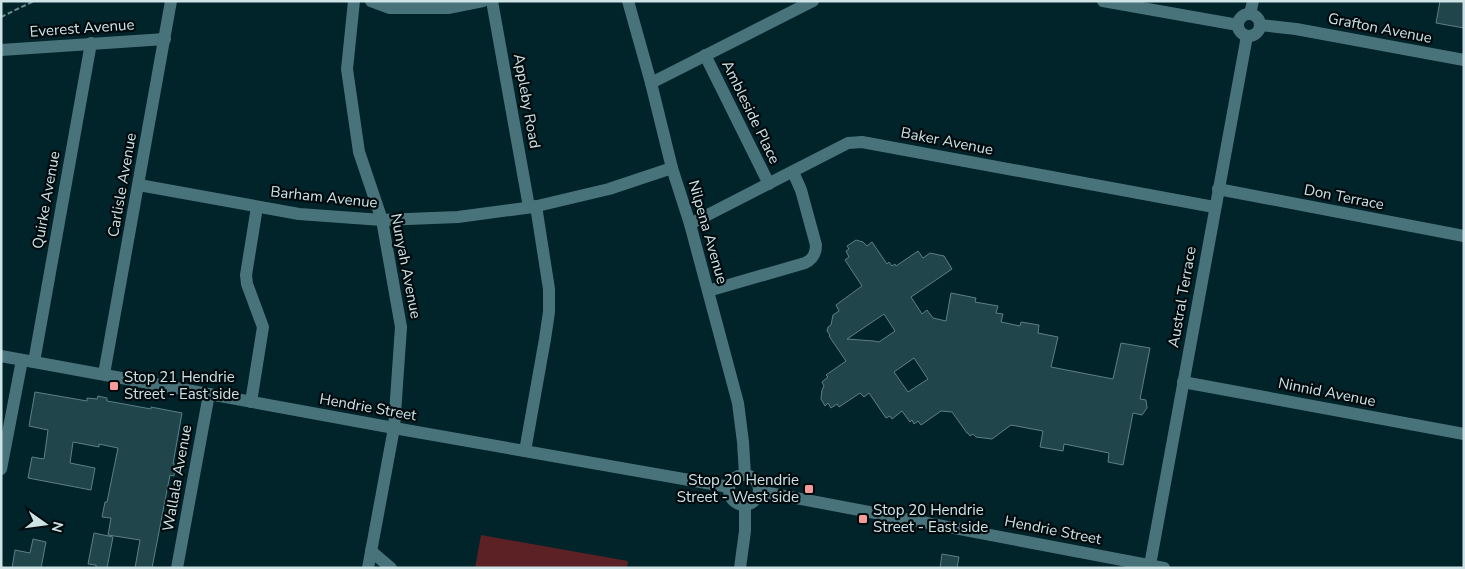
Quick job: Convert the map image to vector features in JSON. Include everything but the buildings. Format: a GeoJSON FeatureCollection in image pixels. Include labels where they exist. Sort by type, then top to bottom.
{"type":"FeatureCollection","features":[{"type":"Feature","properties":{"kind":"street","name":"Carlisle Avenue"},"geometry":{"type":"LineString","coordinates":[[104,374],[171,1]]}},
{"type":"Feature","properties":{"kind":"street","name":"Nunyah Avenue"},"geometry":{"type":"LineString","coordinates":[[354,1],[347,69],[359,152],[382,220],[401,327],[394,428],[368,568]]}},
{"type":"Feature","properties":{"kind":"street"},"geometry":{"type":"LineString","coordinates":[[371,1],[390,8],[448,8],[483,1]]}},
{"type":"Feature","properties":{"kind":"street","name":"Appleby Road"},"geometry":{"type":"LineString","coordinates":[[492,1],[533,207]]}},
{"type":"Feature","properties":{"kind":"street","name":"Nilpena Avenue"},"geometry":{"type":"LineString","coordinates":[[628,1],[672,168],[690,224],[738,403],[745,475]]}},
{"type":"Feature","properties":{"kind":"street"},"geometry":{"type":"LineString","coordinates":[[650,83],[813,1]]}},
{"type":"Feature","properties":{"kind":"street"},"geometry":{"type":"LineString","coordinates":[[1103,1],[1238,25]]}},
{"type":"Feature","properties":{"kind":"street"},"geometry":{"type":"LineString","coordinates":[[1250,14],[1253,1]]}},
{"type":"Feature","properties":{"kind":"street"},"geometry":{"type":"LineString","coordinates":[[1250,14],[1257,18],[1260,25],[1257,32],[1247,36],[1241,32],[1238,25],[1242,17],[1250,14]]}},
{"type":"Feature","properties":{"kind":"street","name":"Grafton Avenue"},"geometry":{"type":"LineString","coordinates":[[1260,25],[1296,29],[1464,60]]}},
{"type":"Feature","properties":{"kind":"street","name":"Austral Terrace"},"geometry":{"type":"LineString","coordinates":[[1150,565],[1214,207],[1247,36]]}},
{"type":"Feature","properties":{"kind":"street","name":"Everest Avenue"},"geometry":{"type":"LineString","coordinates":[[1,50],[165,39]]}},
{"type":"Feature","properties":{"kind":"street","name":"Quirke Avenue"},"geometry":{"type":"LineString","coordinates":[[1,469],[28,361],[91,44]]}},
{"type":"Feature","properties":{"kind":"street","name":"Ambleside Place"},"geometry":{"type":"LineString","coordinates":[[705,56],[768,184]]}},
{"type":"Feature","properties":{"kind":"street","name":"Baker Avenue"},"geometry":{"type":"LineString","coordinates":[[690,224],[848,144],[862,142],[1214,207]]}},
{"type":"Feature","properties":{"kind":"street","name":"Barham Avenue"},"geometry":{"type":"LineString","coordinates":[[139,185],[299,214],[382,220],[458,216],[533,207],[609,189],[672,168]]}},
{"type":"Feature","properties":{"kind":"street"},"geometry":{"type":"LineString","coordinates":[[708,291],[805,263],[815,254],[816,245],[801,190],[793,172]]}},
{"type":"Feature","properties":{"kind":"street","name":"Don Terrace"},"geometry":{"type":"LineString","coordinates":[[1218,189],[1464,236]]}},
{"type":"Feature","properties":{"kind":"street"},"geometry":{"type":"LineString","coordinates":[[251,402],[263,327],[247,284],[246,275],[257,207]]}},
{"type":"Feature","properties":{"kind":"street"},"geometry":{"type":"LineString","coordinates":[[525,451],[545,339],[550,289],[533,207]]}},
{"type":"Feature","properties":{"kind":"street","name":"Hendrie Street"},"geometry":{"type":"LineString","coordinates":[[1,356],[729,487]]}},
{"type":"Feature","properties":{"kind":"street","name":"Ninnid Avenue"},"geometry":{"type":"LineString","coordinates":[[1183,382],[1464,434]]}},
{"type":"Feature","properties":{"kind":"street","name":"Wallala Avenue"},"geometry":{"type":"LineString","coordinates":[[177,568],[209,394]]}},
{"type":"Feature","properties":{"kind":"street"},"geometry":{"type":"LineString","coordinates":[[745,475],[753,477],[759,491],[755,500],[745,505],[732,500],[729,487],[733,479],[745,475]]}},
{"type":"Feature","properties":{"kind":"street","name":"Hendrie Street"},"geometry":{"type":"LineString","coordinates":[[759,491],[1164,568]]}},
{"type":"Feature","properties":{"kind":"street"},"geometry":{"type":"LineString","coordinates":[[740,568],[745,531],[745,505]]}},
{"type":"Feature","properties":{"kind":"street"},"geometry":{"type":"LineString","coordinates":[[371,551],[391,568]]}},
{"type":"Feature","properties":{"kind":"path"},"geometry":{"type":"LineString","coordinates":[[1,17],[34,1]]}},
{"type":"Feature","properties":{"kind":"shaded area"},"geometry":{"type":"Polygon","coordinates":[[[481,535],[628,561],[627,568],[475,568],[481,535]]]}},
{"type":"Feature","properties":{"kind":"place","name":"Stop 21 Hendrie Street - East side"},"geometry":{"type":"Point","coordinates":[114,386]}},
{"type":"Feature","properties":{"kind":"place","name":"Stop 20 Hendrie Street - West side"},"geometry":{"type":"Point","coordinates":[809,489]}},
{"type":"Feature","properties":{"kind":"place","name":"Stop 20 Hendrie Street - East side"},"geometry":{"type":"Point","coordinates":[863,519]}}]}
